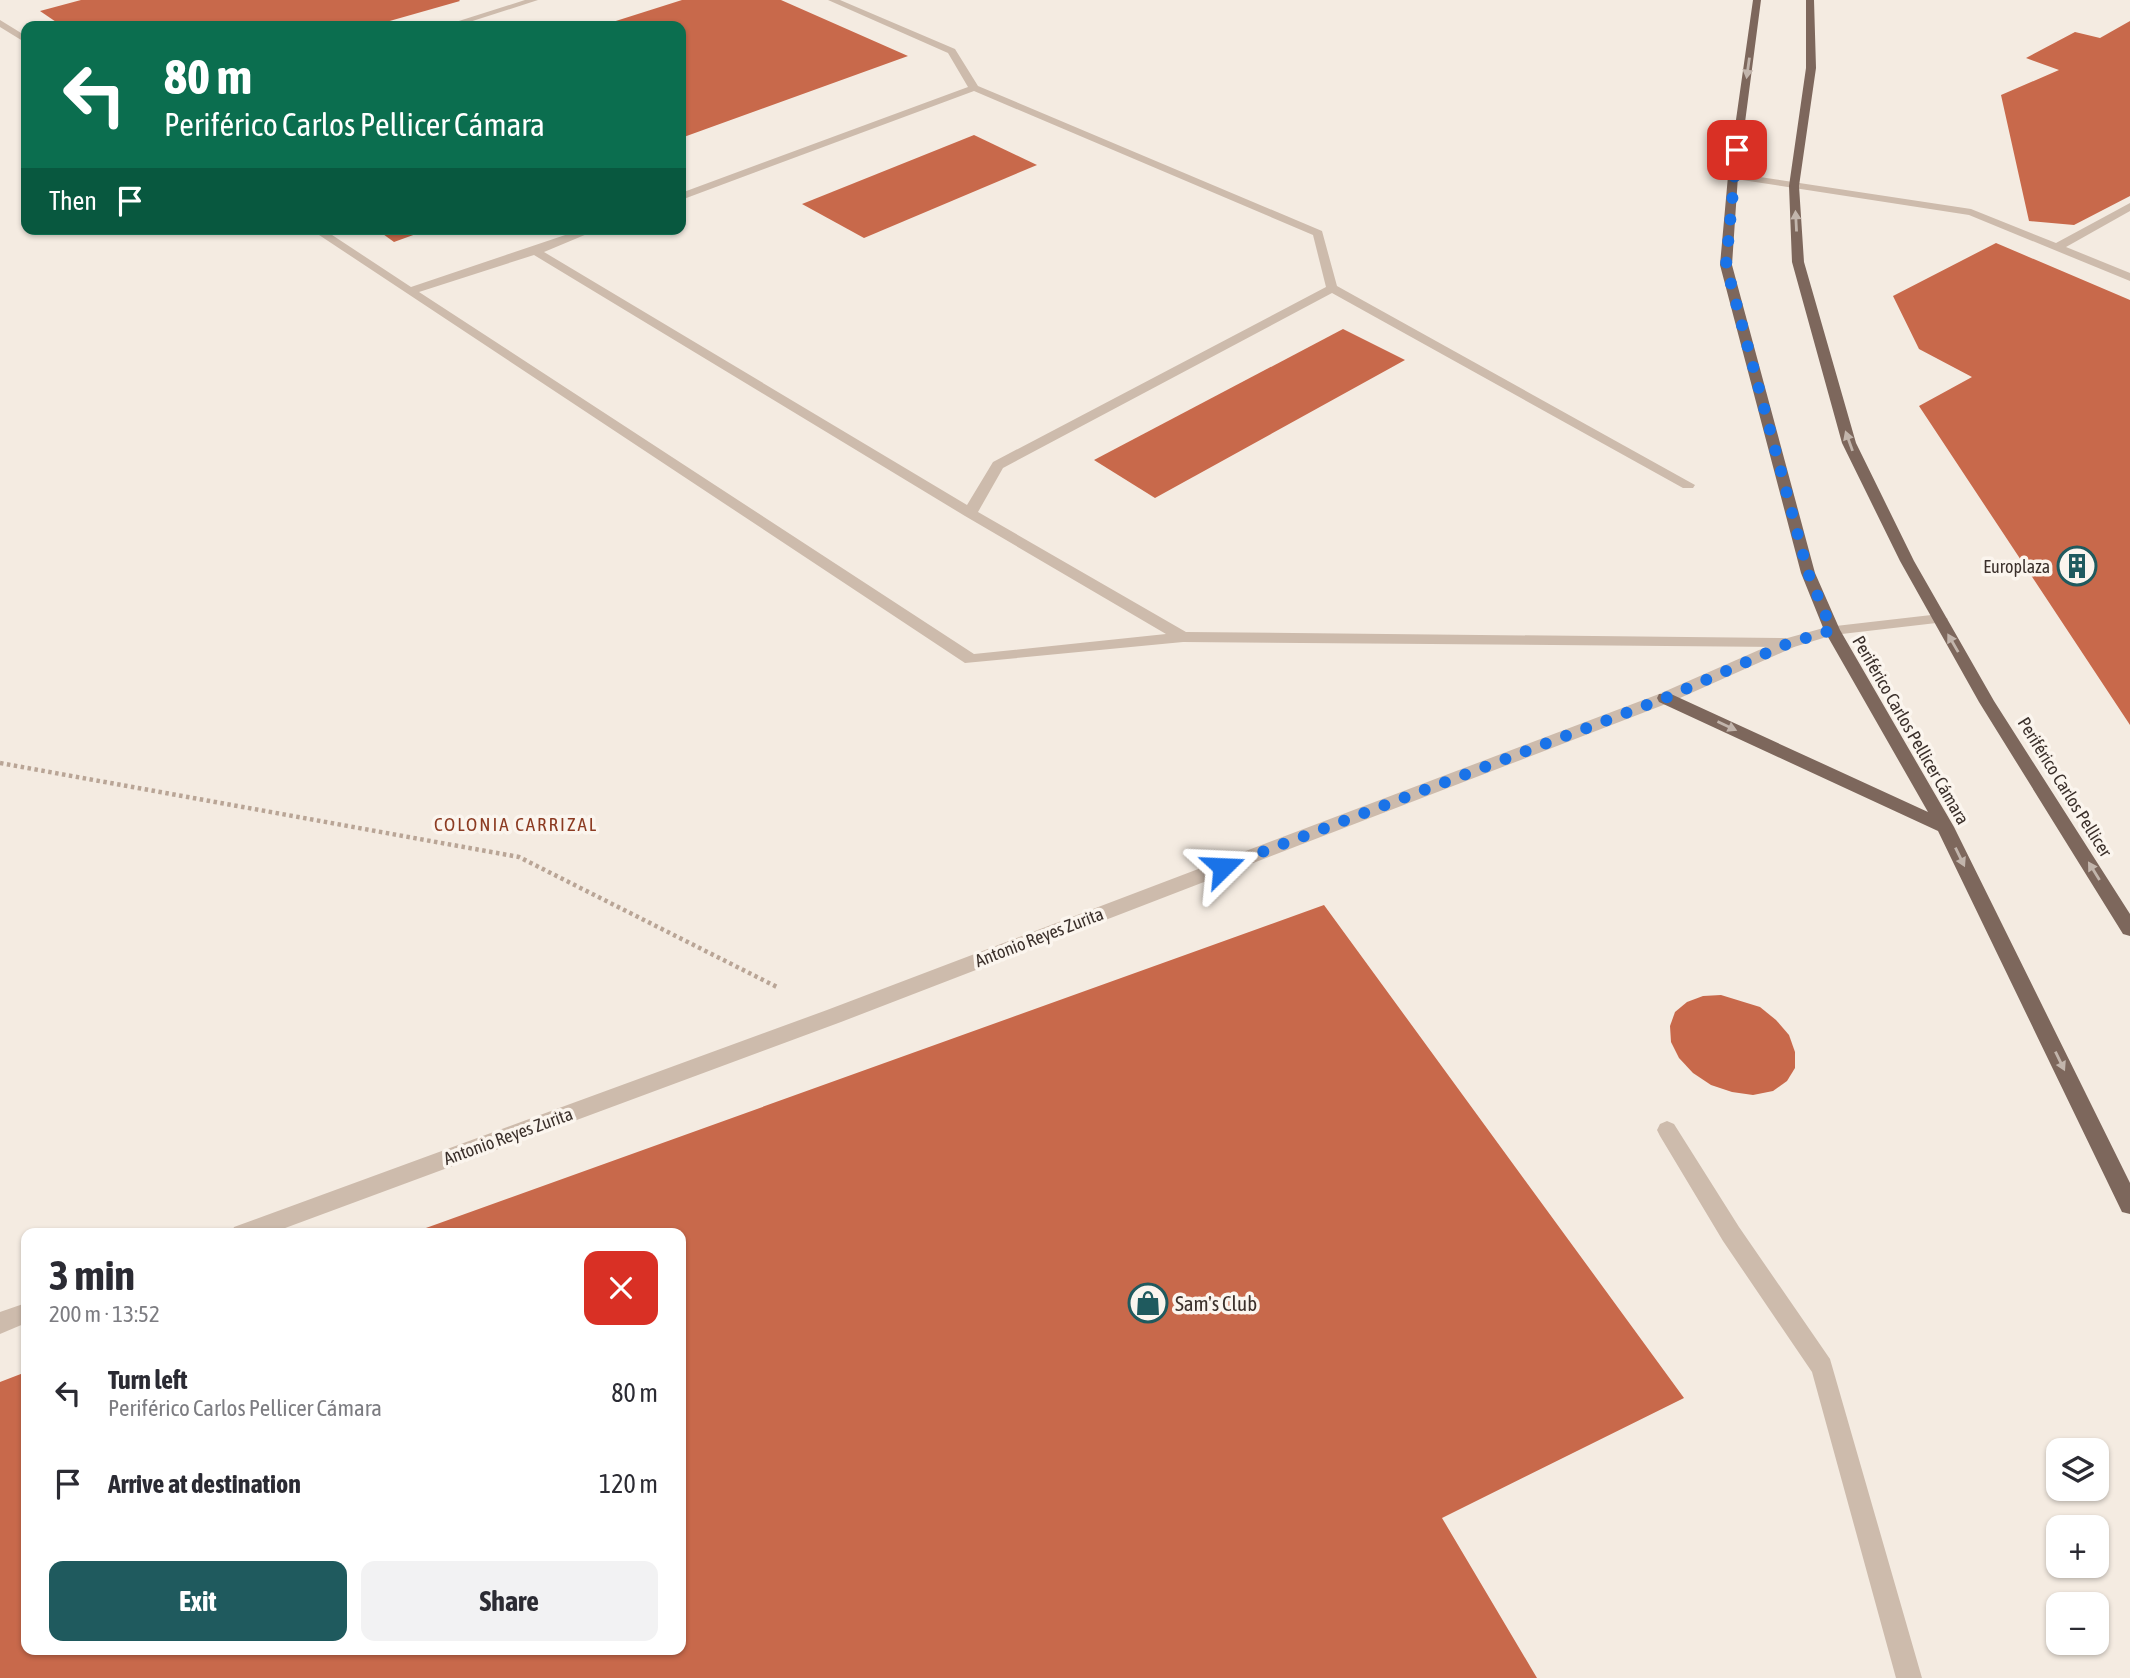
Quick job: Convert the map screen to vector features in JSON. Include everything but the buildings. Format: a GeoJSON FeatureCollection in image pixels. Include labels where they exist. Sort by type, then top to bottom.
{"type":"FeatureCollection","features":[{"type":"Feature","properties":{"kind":"main road","name":"Periférico Carlos Pellicer Cámara"},"geometry":{"type":"LineString","coordinates":[[1757,0],[1734,176],[1726,265],[1808,573],[1832,630],[1945,827],[2130,1205]]}},
{"type":"Feature","properties":{"kind":"main road"},"geometry":{"type":"LineString","coordinates":[[1810,0],[1811,68],[1794,186],[1798,262],[1849,443],[1940,619]]}},
{"type":"Feature","properties":{"kind":"main road","name":"Periférico Carlos Pellicer"},"geometry":{"type":"LineString","coordinates":[[1940,619],[1987,702],[2130,929]]}},
{"type":"Feature","properties":{"kind":"main road"},"geometry":{"type":"LineString","coordinates":[[1665,698],[1945,827]]}},
{"type":"Feature","properties":{"kind":"street"},"geometry":{"type":"LineString","coordinates":[[465,21],[534,0]]}},
{"type":"Feature","properties":{"kind":"street"},"geometry":{"type":"LineString","coordinates":[[832,0],[953,51],[974,88],[1318,233],[1332,288],[1688,485]]}},
{"type":"Feature","properties":{"kind":"street"},"geometry":{"type":"LineString","coordinates":[[0,23],[21,37]]}},
{"type":"Feature","properties":{"kind":"street"},"geometry":{"type":"LineString","coordinates":[[686,195],[974,88]]}},
{"type":"Feature","properties":{"kind":"street"},"geometry":{"type":"LineString","coordinates":[[1734,176],[1971,212],[2130,277]]}},
{"type":"Feature","properties":{"kind":"street"},"geometry":{"type":"LineString","coordinates":[[2057,247],[2130,206]]}},
{"type":"Feature","properties":{"kind":"street"},"geometry":{"type":"LineString","coordinates":[[324,235],[971,659],[1183,637],[1789,643]]}},
{"type":"Feature","properties":{"kind":"street"},"geometry":{"type":"LineString","coordinates":[[409,291],[578,235]]}},
{"type":"Feature","properties":{"kind":"street"},"geometry":{"type":"LineString","coordinates":[[535,251],[970,513],[1183,637]]}},
{"type":"Feature","properties":{"kind":"street"},"geometry":{"type":"LineString","coordinates":[[970,513],[998,465],[1332,288]]}},
{"type":"Feature","properties":{"kind":"street","name":"Antonio Reyes Zurita"},"geometry":{"type":"LineString","coordinates":[[258,1228],[834,1016],[1665,698],[1789,643],[1832,630],[1940,619]]}},
{"type":"Feature","properties":{"kind":"street"},"geometry":{"type":"LineString","coordinates":[[1667,1130],[1731,1234],[1822,1367],[1909,1678]]}},
{"type":"Feature","properties":{"kind":"street"},"geometry":{"type":"LineString","coordinates":[[0,1322],[21,1315]]}},
{"type":"Feature","properties":{"kind":"path"},"geometry":{"type":"LineString","coordinates":[[0,763],[519,857],[834,1016]]}},
{"type":"Feature","properties":{"kind":"place","name":"Europlaza"},"geometry":{"type":"Point","coordinates":[2077,566]}},
{"type":"Feature","properties":{"kind":"place","name":"Sam's Club"},"geometry":{"type":"Point","coordinates":[1148,1303]}},
{"type":"Feature","properties":{"kind":"district","name":"COLONIA CARRIZAL"},"geometry":{"type":"Point","coordinates":[516,824]}},
{"type":"Feature","properties":{"kind":"route"},"geometry":{"type":"LineString","coordinates":[[1223,867],[1665,698],[1789,643],[1832,630],[1808,573],[1726,265],[1737,150]]}}]}
